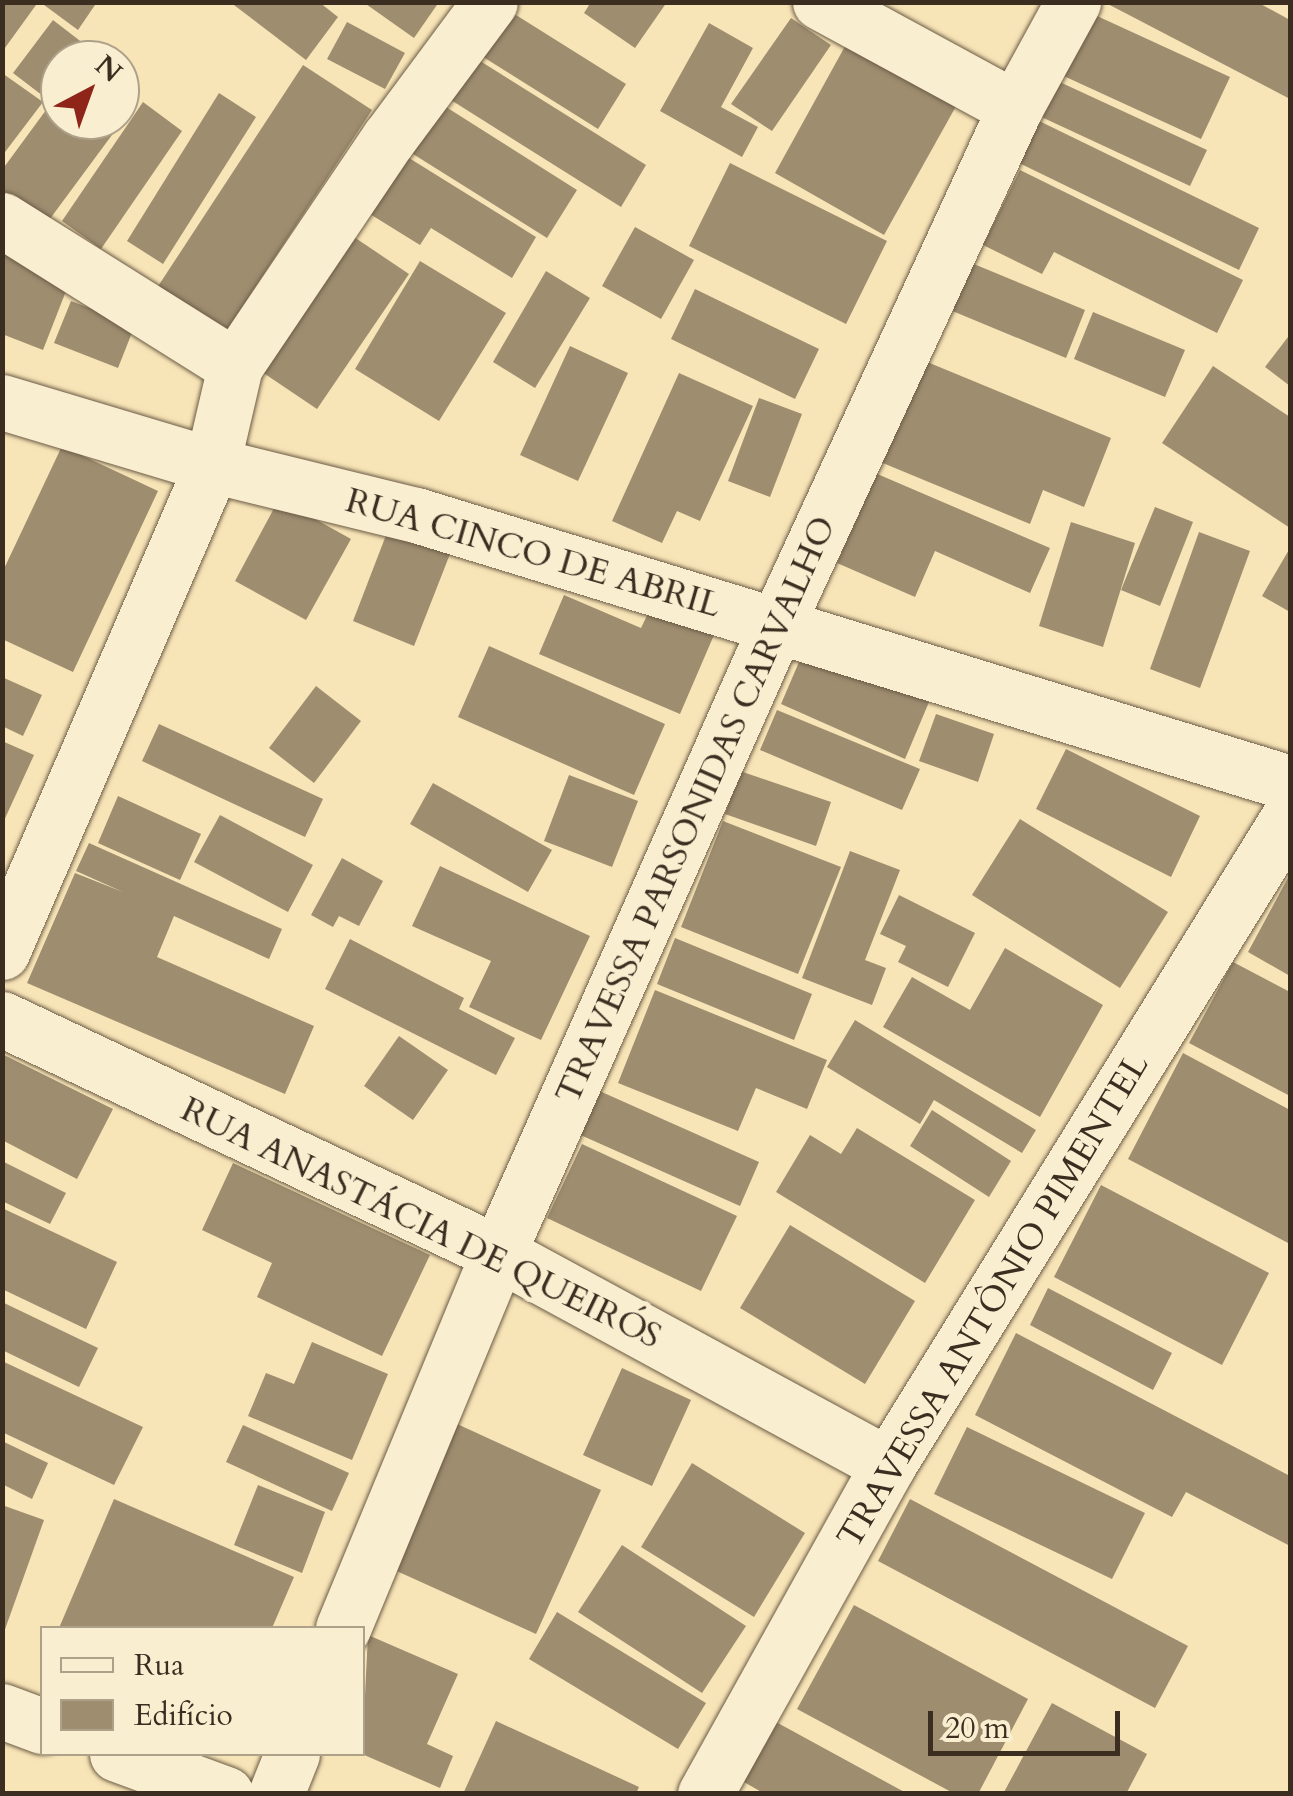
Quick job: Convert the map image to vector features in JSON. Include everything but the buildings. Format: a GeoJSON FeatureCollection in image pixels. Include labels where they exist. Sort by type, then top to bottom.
{"type":"FeatureCollection","features":[{"type":"Feature","properties":{"kind":"street"},"geometry":{"type":"LineString","coordinates":[[2,952],[212,465],[235,366],[490,2]]}},
{"type":"Feature","properties":{"kind":"street"},"geometry":{"type":"LineString","coordinates":[[820,2],[1014,108]]}},
{"type":"Feature","properties":{"kind":"street","name":"TRAVESSA PARSONIDAS CARVALHO"},"geometry":{"type":"LineString","coordinates":[[345,1626],[498,1253],[777,624],[1014,108],[1073,2]]}},
{"type":"Feature","properties":{"kind":"street"},"geometry":{"type":"LineString","coordinates":[[2,220],[235,366]]}},
{"type":"Feature","properties":{"kind":"street","name":"RUA CINCO DE ABRIL"},"geometry":{"type":"LineString","coordinates":[[2,402],[212,465],[416,515],[1290,784]]}},
{"type":"Feature","properties":{"kind":"street","name":"TRAVESSA ANTÔNIO PIMENTEL"},"geometry":{"type":"LineString","coordinates":[[705,1794],[888,1466],[1290,815]]}},
{"type":"Feature","properties":{"kind":"street","name":"RUA ANASTÁCIA DE QUEIRÓS"},"geometry":{"type":"LineString","coordinates":[[2,1019],[498,1253],[888,1466]]}},
{"type":"Feature","properties":{"kind":"street"},"geometry":{"type":"LineString","coordinates":[[2,1712],[40,1725]]}},
{"type":"Feature","properties":{"kind":"street"},"geometry":{"type":"LineString","coordinates":[[122,1756],[226,1794]]}},
{"type":"Feature","properties":{"kind":"street"},"geometry":{"type":"LineString","coordinates":[[276,1794],[291,1756]]}}]}
